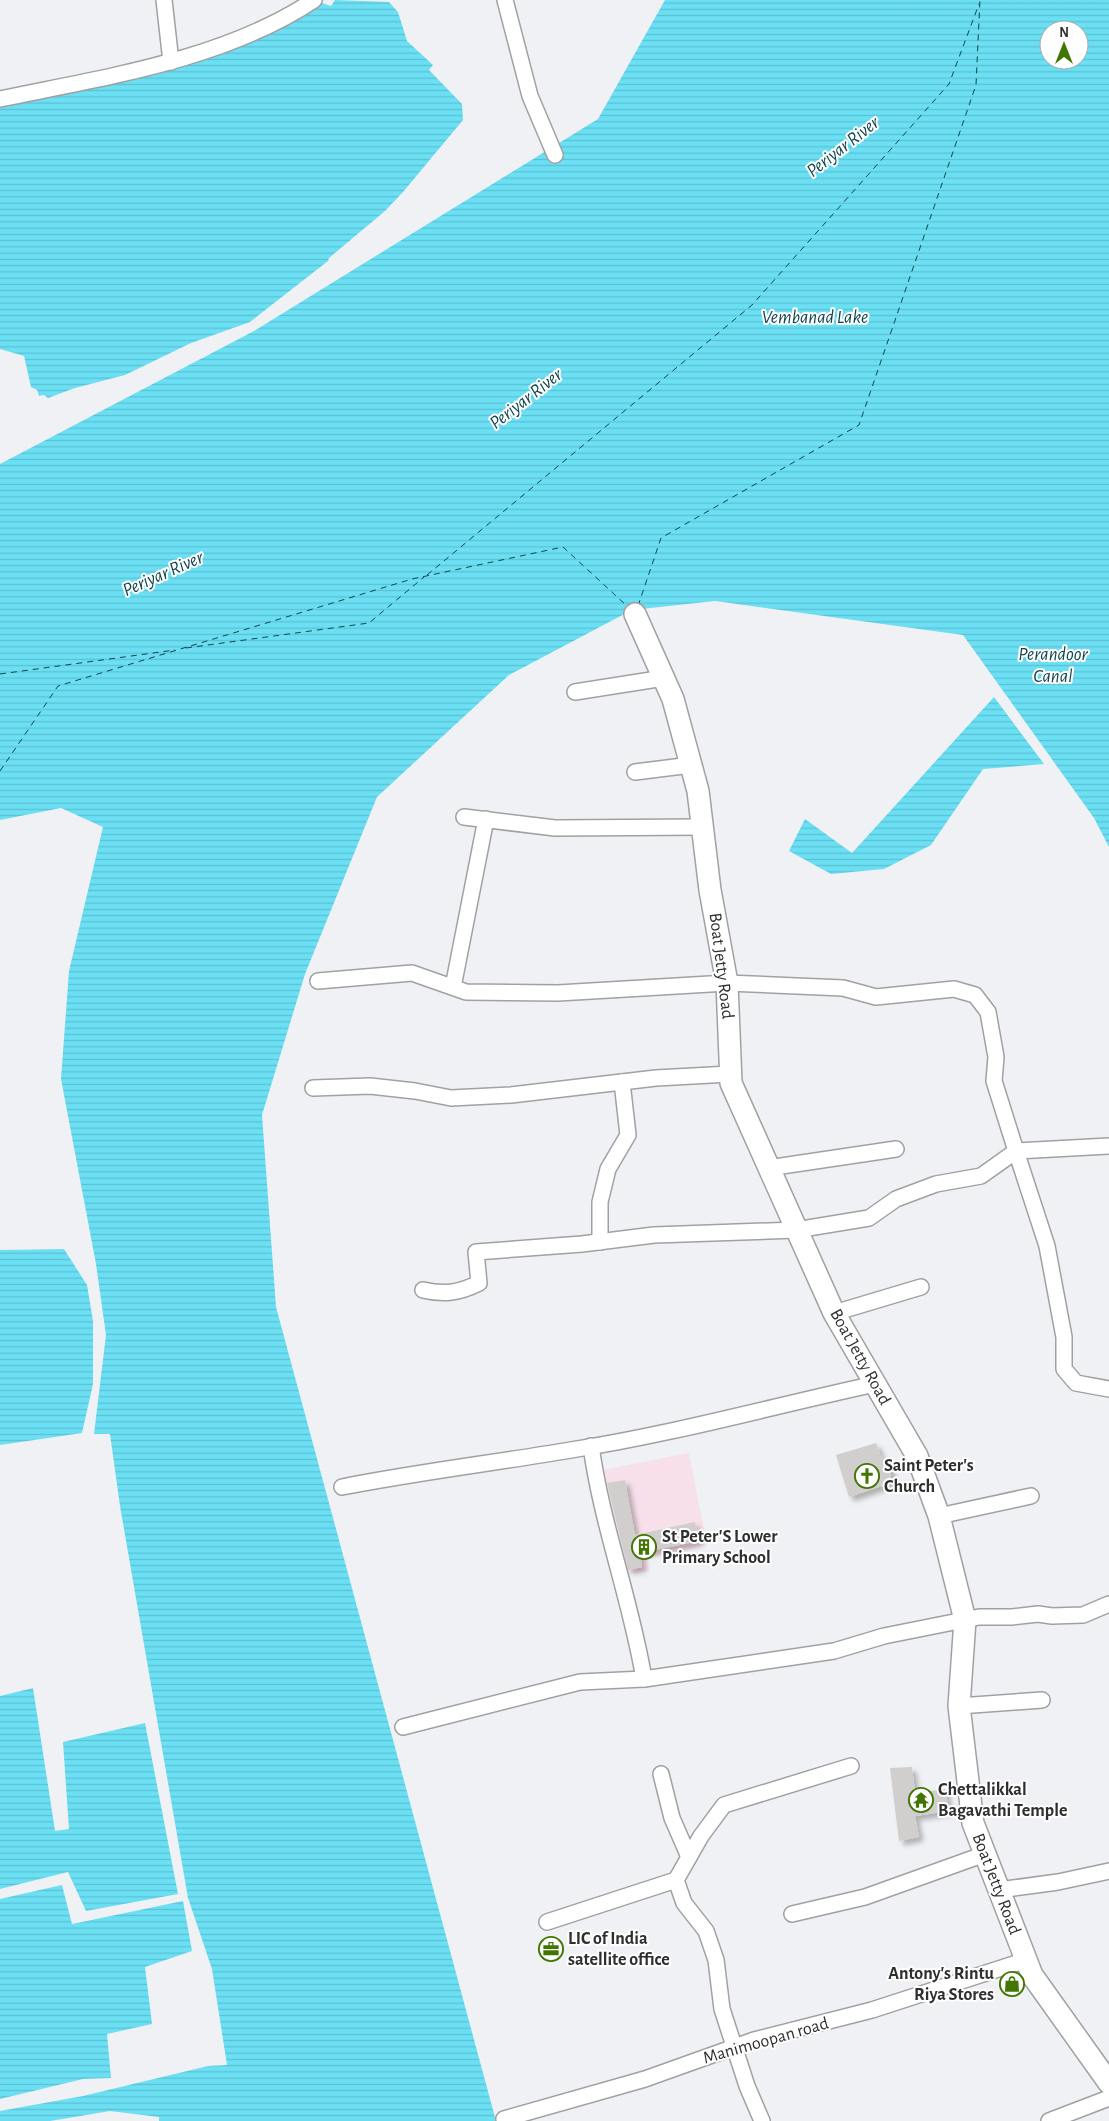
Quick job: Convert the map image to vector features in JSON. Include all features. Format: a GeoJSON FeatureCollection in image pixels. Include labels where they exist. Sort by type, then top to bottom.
{"type":"FeatureCollection","features":[{"type":"Feature","properties":{"kind":"street"},"geometry":{"type":"LineString","coordinates":[[164,0],[171,62]]}},
{"type":"Feature","properties":{"kind":"street"},"geometry":{"type":"LineString","coordinates":[[0,99],[171,62],[257,30],[298,11],[314,0]]}},
{"type":"Feature","properties":{"kind":"street"},"geometry":{"type":"LineString","coordinates":[[505,0],[530,96],[555,155]]}},
{"type":"Feature","properties":{"kind":"street","name":"Boat Jetty Road"},"geometry":{"type":"LineString","coordinates":[[635,614],[674,699],[698,791],[727,983],[731,1083],[834,1313],[917,1456],[938,1516],[965,1620],[960,1706],[973,1823],[1032,1976],[1109,2083]]}},
{"type":"Feature","properties":{"kind":"street"},"geometry":{"type":"LineString","coordinates":[[575,692],[664,678]]}},
{"type":"Feature","properties":{"kind":"street"},"geometry":{"type":"LineString","coordinates":[[635,772],[691,765]]}},
{"type":"Feature","properties":{"kind":"street"},"geometry":{"type":"LineString","coordinates":[[464,817],[555,828],[702,827]]}},
{"type":"Feature","properties":{"kind":"street"},"geometry":{"type":"LineString","coordinates":[[453,987],[486,819]]}},
{"type":"Feature","properties":{"kind":"street"},"geometry":{"type":"LineString","coordinates":[[318,981],[412,972],[466,992],[558,993],[727,983],[843,988],[876,997],[954,989],[975,995],[988,1012],[996,1057],[994,1081],[1046,1246],[1064,1337],[1064,1369],[1076,1382],[1109,1389]]}},
{"type":"Feature","properties":{"kind":"street"},"geometry":{"type":"LineString","coordinates":[[313,1088],[370,1086],[415,1091],[451,1098],[511,1095],[622,1082],[730,1074]]}},
{"type":"Feature","properties":{"kind":"street"},"geometry":{"type":"LineString","coordinates":[[600,1242],[600,1202],[608,1169],[628,1135],[622,1082]]}},
{"type":"Feature","properties":{"kind":"street"},"geometry":{"type":"LineString","coordinates":[[423,1290],[442,1294],[464,1290],[479,1283],[476,1252],[600,1242],[654,1235],[796,1230],[869,1218],[904,1196],[936,1184],[981,1176],[1016,1151],[1109,1146]]}},
{"type":"Feature","properties":{"kind":"street"},"geometry":{"type":"LineString","coordinates":[[768,1168],[896,1149]]}},
{"type":"Feature","properties":{"kind":"street"},"geometry":{"type":"LineString","coordinates":[[834,1313],[921,1287]]}},
{"type":"Feature","properties":{"kind":"street"},"geometry":{"type":"LineString","coordinates":[[342,1487],[405,1474],[592,1446],[668,1432],[875,1384]]}},
{"type":"Feature","properties":{"kind":"street"},"geometry":{"type":"LineString","coordinates":[[592,1446],[595,1477],[619,1580],[637,1636],[644,1679]]}},
{"type":"Feature","properties":{"kind":"street"},"geometry":{"type":"LineString","coordinates":[[938,1516],[1031,1496]]}},
{"type":"Feature","properties":{"kind":"street"},"geometry":{"type":"LineString","coordinates":[[403,1727],[580,1682],[644,1679],[834,1651],[884,1636],[978,1617],[1012,1617],[1038,1614],[1052,1616],[1084,1615],[1109,1604]]}},
{"type":"Feature","properties":{"kind":"street"},"geometry":{"type":"LineString","coordinates":[[960,1706],[1042,1700]]}},
{"type":"Feature","properties":{"kind":"street"},"geometry":{"type":"LineString","coordinates":[[547,1922],[676,1880],[724,1805],[851,1766]]}},
{"type":"Feature","properties":{"kind":"street"},"geometry":{"type":"LineString","coordinates":[[661,1774],[672,1818],[689,1857]]}},
{"type":"Feature","properties":{"kind":"street"},"geometry":{"type":"LineString","coordinates":[[792,1914],[866,1897],[985,1854]]}},
{"type":"Feature","properties":{"kind":"street"},"geometry":{"type":"LineString","coordinates":[[999,1890],[1058,1882],[1109,1870]]}},
{"type":"Feature","properties":{"kind":"street"},"geometry":{"type":"LineString","coordinates":[[676,1880],[684,1903],[706,1931],[716,1960],[722,2009],[747,2086],[762,2121]]}},
{"type":"Feature","properties":{"kind":"street","name":"Manimoopan road"},"geometry":{"type":"LineString","coordinates":[[504,2119],[645,2079],[735,2047],[872,2010],[1026,1960]]}},
{"type":"Feature","properties":{"kind":"street"},"geometry":{"type":"LineString","coordinates":[[1050,2121],[1109,2098]]}},
{"type":"Feature","properties":{"kind":"shaded area"},"geometry":{"type":"Polygon","coordinates":[[[689,1453],[707,1545],[648,1559],[649,1571],[622,1575],[597,1471],[689,1453]]]}},
{"type":"Feature","properties":{"kind":"water"},"geometry":{"type":"Polygon","coordinates":[[[335,0],[389,2],[398,12],[407,41],[433,65],[429,70],[462,104],[463,120],[385,211],[329,258],[328,261],[250,322],[191,343],[125,375],[75,388],[48,398],[44,395],[39,396],[37,390],[31,387],[24,356],[0,349],[0,105],[220,51],[308,13],[322,3],[331,6],[335,0]]]}},
{"type":"Feature","properties":{"kind":"water","name":"Vembanad Lake"},"geometry":{"type":"Polygon","coordinates":[[[665,0],[1109,0],[1109,847],[1094,818],[963,635],[715,601],[632,610],[509,675],[377,797],[305,974],[262,1115],[276,1307],[496,2121],[159,2121],[159,2117],[110,2111],[50,2121],[0,2121],[0,2111],[83,2096],[208,2066],[227,2065],[212,1969],[188,1898],[120,1506],[110,1434],[94,1434],[106,1335],[96,1264],[61,1079],[69,971],[103,827],[61,808],[0,820],[0,464],[254,331],[598,119],[665,0]]]}},
{"type":"Feature","properties":{"kind":"water"},"geometry":{"type":"Polygon","coordinates":[[[994,697],[1044,764],[983,769],[931,845],[884,869],[831,874],[789,851],[805,819],[852,853],[994,697]]]}},
{"type":"Feature","properties":{"kind":"water"},"geometry":{"type":"Polygon","coordinates":[[[64,1249],[87,1285],[93,1321],[93,1384],[82,1433],[0,1445],[0,1250],[64,1249]]]}},
{"type":"Feature","properties":{"kind":"water"},"geometry":{"type":"Polygon","coordinates":[[[33,1688],[55,1831],[69,1829],[63,1742],[145,1723],[178,1894],[86,1911],[68,1872],[0,1889],[0,1696],[33,1688]]]}},
{"type":"Feature","properties":{"kind":"water"},"geometry":{"type":"Polygon","coordinates":[[[62,1885],[72,1924],[183,1901],[192,1951],[145,1967],[152,2024],[107,2034],[111,2078],[83,2079],[0,2099],[0,1899],[62,1885]]]}},
{"type":"Feature","properties":{"kind":"building","name":"Saint Peter's Church"},"geometry":{"type":"Polygon","coordinates":[[[876,1443],[880,1454],[891,1468],[891,1483],[849,1497],[836,1455],[876,1443]]]}},
{"type":"Feature","properties":{"kind":"building","name":"St Peter'S Lower Primary School"},"geometry":{"type":"Polygon","coordinates":[[[625,1480],[635,1535],[695,1522],[699,1541],[640,1553],[642,1567],[628,1570],[607,1483],[625,1480]]]}},
{"type":"Feature","properties":{"kind":"building","name":"Chettalikkal Bagavathi Temple"},"geometry":{"type":"Polygon","coordinates":[[[912,1767],[915,1793],[945,1789],[949,1811],[915,1816],[919,1837],[899,1841],[890,1768],[912,1767]]]}},
{"type":"Feature","properties":{"kind":"ferry route"},"geometry":{"type":"LineString","coordinates":[[638,606],[661,538],[859,425],[976,85],[980,0]]}},
{"type":"Feature","properties":{"kind":"ferry route"},"geometry":{"type":"LineString","coordinates":[[427,575],[752,305],[949,84],[979,4]]}},
{"type":"Feature","properties":{"kind":"ferry route"},"geometry":{"type":"LineString","coordinates":[[0,771],[58,686],[412,579],[563,547],[627,606]]}},
{"type":"Feature","properties":{"kind":"ferry route"},"geometry":{"type":"LineString","coordinates":[[186,648],[369,623],[424,577]]}},
{"type":"Feature","properties":{"kind":"ferry route"},"geometry":{"type":"LineString","coordinates":[[0,674],[175,650]]}},
{"type":"Feature","properties":{"kind":"place","name":"Saint Peter's Church"},"geometry":{"type":"Point","coordinates":[867,1476]}},
{"type":"Feature","properties":{"kind":"place","name":"St Peter'S Lower Primary School"},"geometry":{"type":"Point","coordinates":[644,1547]}},
{"type":"Feature","properties":{"kind":"place","name":"Chettalikkal Bagavathi Temple"},"geometry":{"type":"Point","coordinates":[921,1800]}},
{"type":"Feature","properties":{"kind":"place","name":"LIC of India satellite office"},"geometry":{"type":"Point","coordinates":[551,1949]}},
{"type":"Feature","properties":{"kind":"place","name":"Antony's Rintu Riya Stores"},"geometry":{"type":"Point","coordinates":[1012,1984]}},
{"type":"Feature","properties":{"kind":"water label","name":"Periyar River"},"geometry":{"type":"Point","coordinates":[843,147]}},
{"type":"Feature","properties":{"kind":"water label","name":"Periyar River"},"geometry":{"type":"Point","coordinates":[526,399]}},
{"type":"Feature","properties":{"kind":"water label","name":"Periyar River"},"geometry":{"type":"Point","coordinates":[163,574]}},
{"type":"Feature","properties":{"kind":"water label","name":"Perandoor Canal"},"geometry":{"type":"Point","coordinates":[1053,665]}}]}
